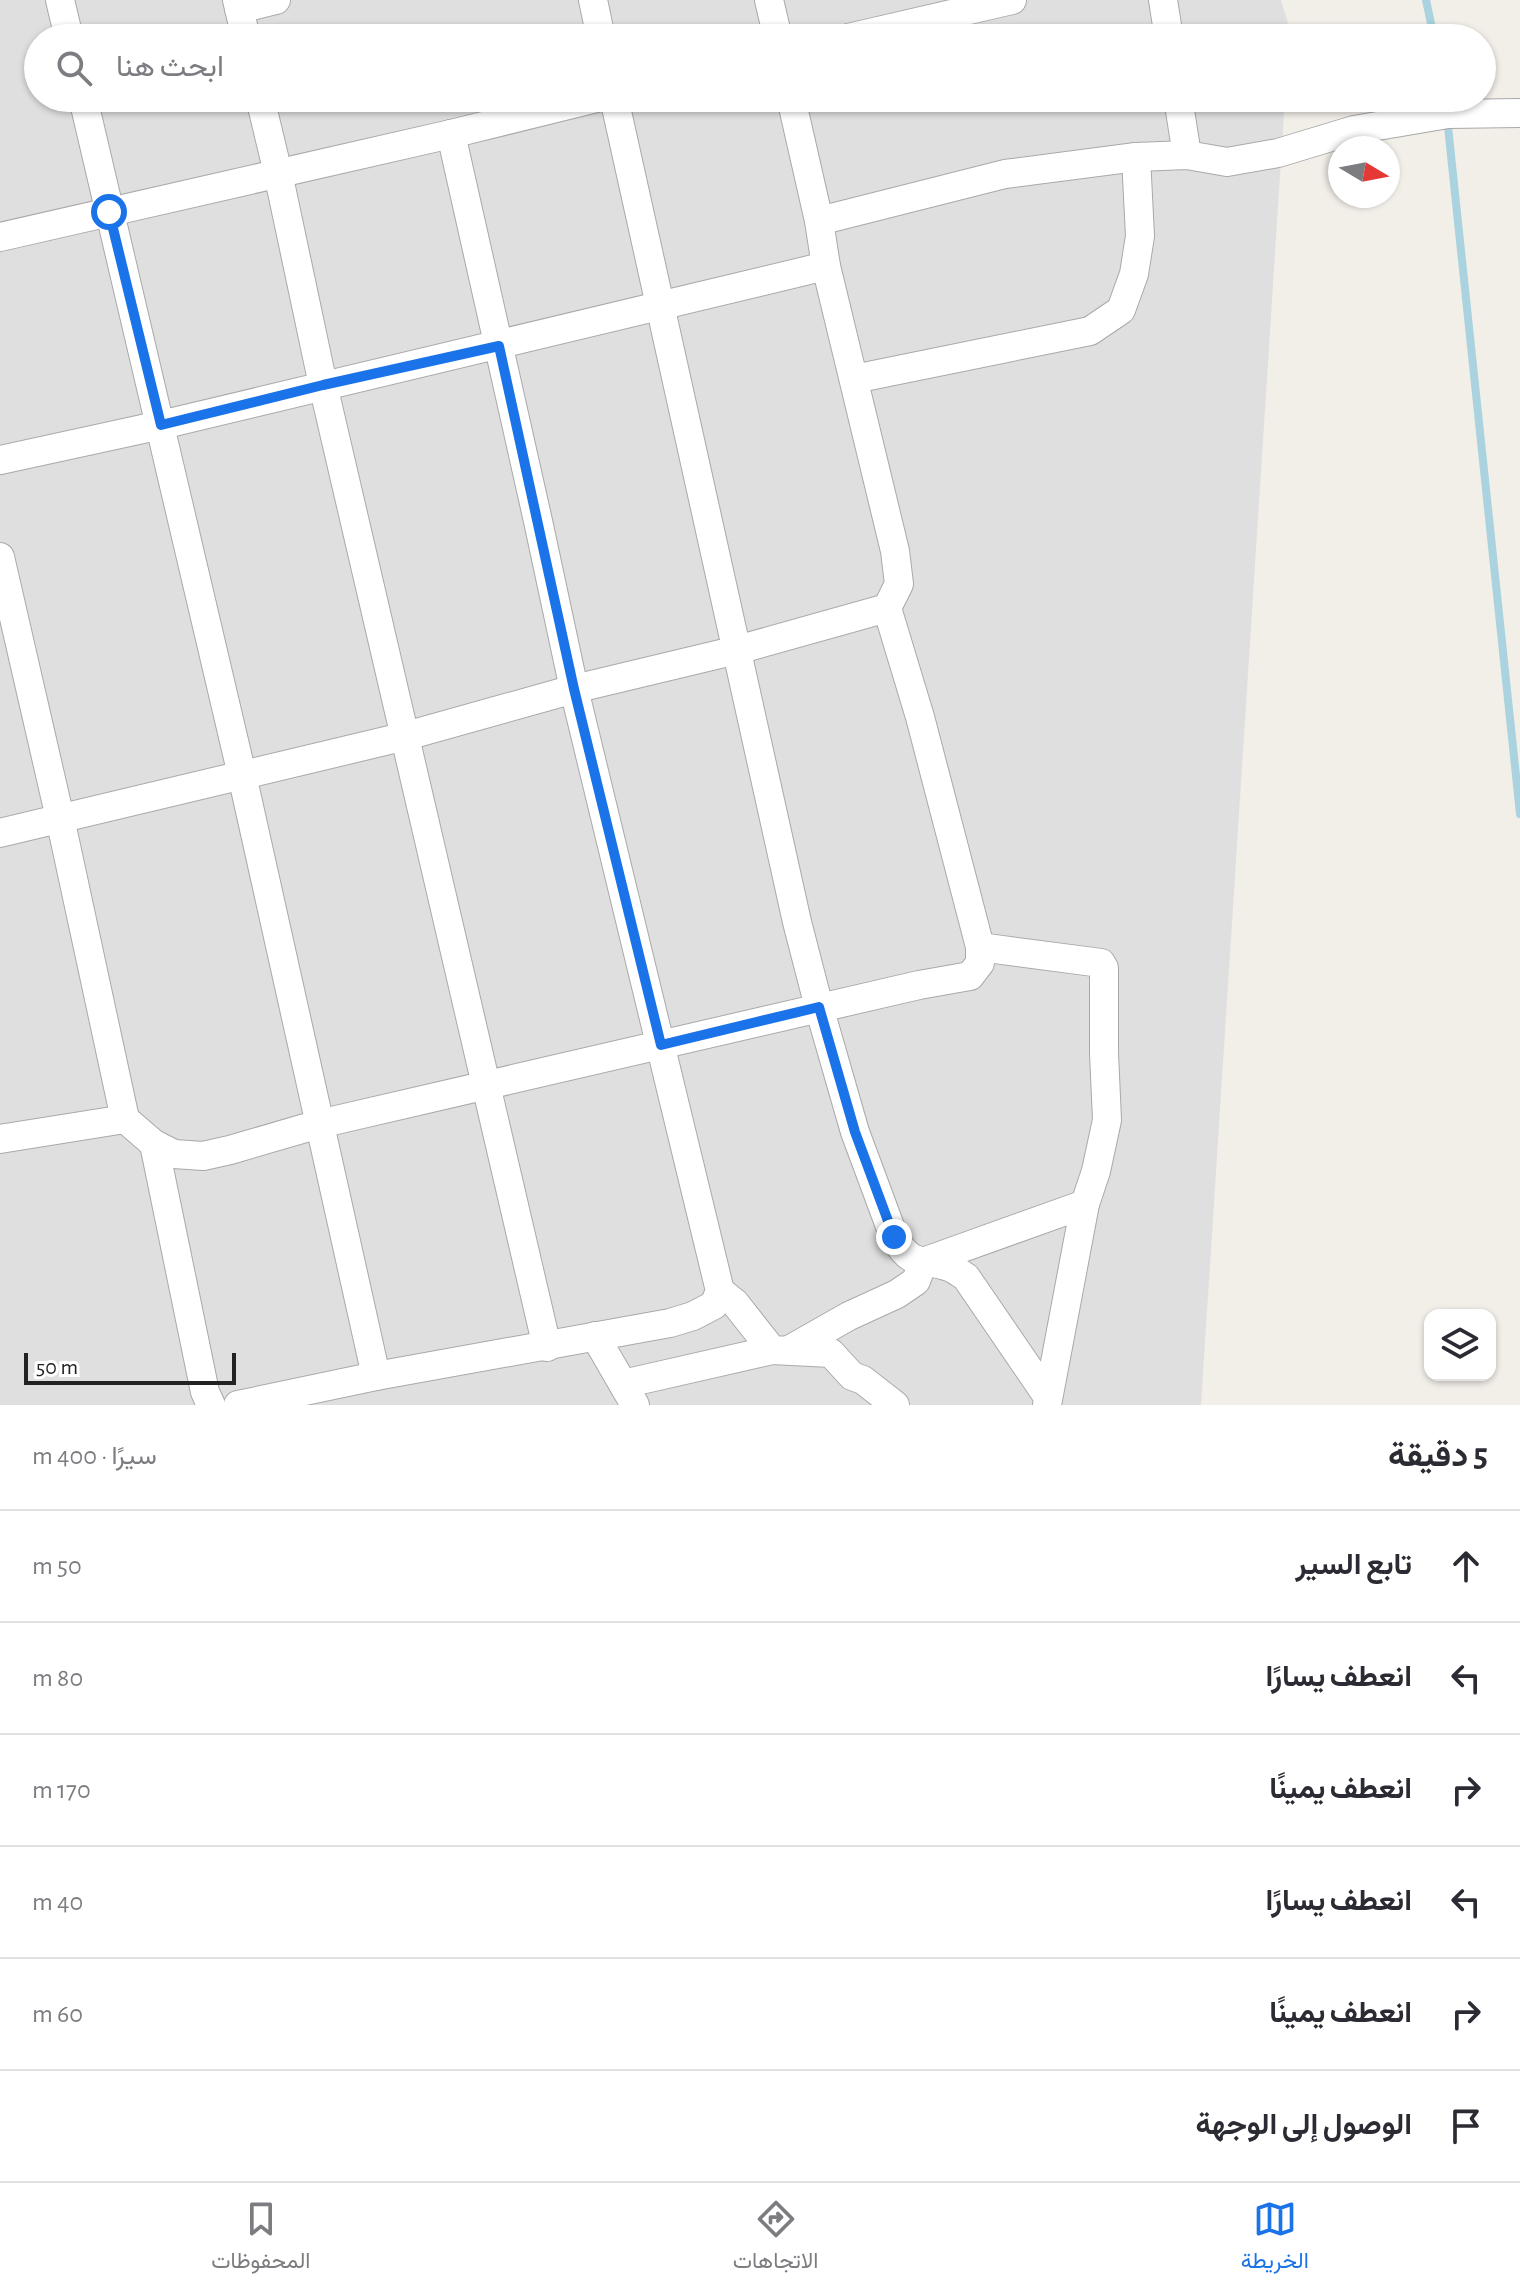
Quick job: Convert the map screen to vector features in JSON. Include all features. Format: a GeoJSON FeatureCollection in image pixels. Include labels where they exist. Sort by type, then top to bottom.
{"type":"FeatureCollection","features":[{"type":"Feature","properties":{"kind":"street"},"geometry":{"type":"LineString","coordinates":[[60,0],[66,24]]}},
{"type":"Feature","properties":{"kind":"street"},"geometry":{"type":"LineString","coordinates":[[243,24],[238,4],[276,0]]}},
{"type":"Feature","properties":{"kind":"street"},"geometry":{"type":"LineString","coordinates":[[593,0],[598,24]]}},
{"type":"Feature","properties":{"kind":"street"},"geometry":{"type":"LineString","coordinates":[[769,0],[775,24]]}},
{"type":"Feature","properties":{"kind":"street"},"geometry":{"type":"LineString","coordinates":[[908,24],[1012,0]]}},
{"type":"Feature","properties":{"kind":"street"},"geometry":{"type":"LineString","coordinates":[[1163,0],[1167,24]]}},
{"type":"Feature","properties":{"kind":"street"},"geometry":{"type":"LineString","coordinates":[[86,112],[242,775],[376,1376]]}},
{"type":"Feature","properties":{"kind":"street"},"geometry":{"type":"LineString","coordinates":[[263,112],[323,385],[547,1347]]}},
{"type":"Feature","properties":{"kind":"street"},"geometry":{"type":"LineString","coordinates":[[0,237],[540,112]]}},
{"type":"Feature","properties":{"kind":"street"},"geometry":{"type":"LineString","coordinates":[[617,112],[797,922],[855,1132],[894,1237],[903,1253],[923,1262],[950,1267],[966,1277],[1047,1401]]}},
{"type":"Feature","properties":{"kind":"street"},"geometry":{"type":"LineString","coordinates":[[0,557],[125,1119],[154,1144],[174,1154],[203,1156],[230,1150],[319,1124],[485,1084],[819,1007],[970,976],[980,963],[980,947],[920,717],[887,608],[899,584],[895,551],[826,266],[794,112]]}},
{"type":"Feature","properties":{"kind":"street"},"geometry":{"type":"LineString","coordinates":[[1180,112],[1187,155]]}},
{"type":"Feature","properties":{"kind":"street"},"geometry":{"type":"LineString","coordinates":[[819,221],[1005,174],[1136,157],[1187,155],[1227,162],[1278,153],[1354,130],[1448,114],[1520,113]]}},
{"type":"Feature","properties":{"kind":"street"},"geometry":{"type":"LineString","coordinates":[[238,1405],[376,1376],[670,1323],[714,1305],[720,1291],[574,689],[451,134]]}},
{"type":"Feature","properties":{"kind":"street"},"geometry":{"type":"LineString","coordinates":[[854,379],[1090,331],[1121,310],[1134,274],[1140,236],[1136,157]]}},
{"type":"Feature","properties":{"kind":"street"},"geometry":{"type":"LineString","coordinates":[[0,460],[499,346],[826,266]]}},
{"type":"Feature","properties":{"kind":"street"},"geometry":{"type":"LineString","coordinates":[[0,833],[406,736],[887,608]]}},
{"type":"Feature","properties":{"kind":"street"},"geometry":{"type":"LineString","coordinates":[[980,947],[1104,965],[1107,1120],[1085,1204],[1047,1401]]}},
{"type":"Feature","properties":{"kind":"street"},"geometry":{"type":"LineString","coordinates":[[0,1139],[125,1119]]}},
{"type":"Feature","properties":{"kind":"street"},"geometry":{"type":"LineString","coordinates":[[154,1144],[205,1392],[211,1405]]}},
{"type":"Feature","properties":{"kind":"street"},"geometry":{"type":"LineString","coordinates":[[923,1262],[1085,1204]]}},
{"type":"Feature","properties":{"kind":"street"},"geometry":{"type":"LineString","coordinates":[[595,1336],[629,1395],[780,1350],[897,1294],[916,1281],[923,1262]]}},
{"type":"Feature","properties":{"kind":"street"},"geometry":{"type":"LineString","coordinates":[[720,1291],[780,1350],[831,1353],[852,1376],[863,1380],[895,1405]]}},
{"type":"Feature","properties":{"kind":"shaded area"},"geometry":{"type":"Polygon","coordinates":[[[0,0],[1281,0],[1288,24],[24,24],[24,112],[1284,112],[1201,1405],[0,1405],[0,0]]]}},
{"type":"Feature","properties":{"kind":"waterway"},"geometry":{"type":"LineString","coordinates":[[1426,0],[1431,24]]}},
{"type":"Feature","properties":{"kind":"waterway"},"geometry":{"type":"LineString","coordinates":[[1446,112],[1520,814]]}},
{"type":"Feature","properties":{"kind":"route"},"geometry":{"type":"LineString","coordinates":[[109,212],[161,425],[499,346],[574,689],[661,1045],[819,1007],[855,1132],[894,1237]]}}]}
